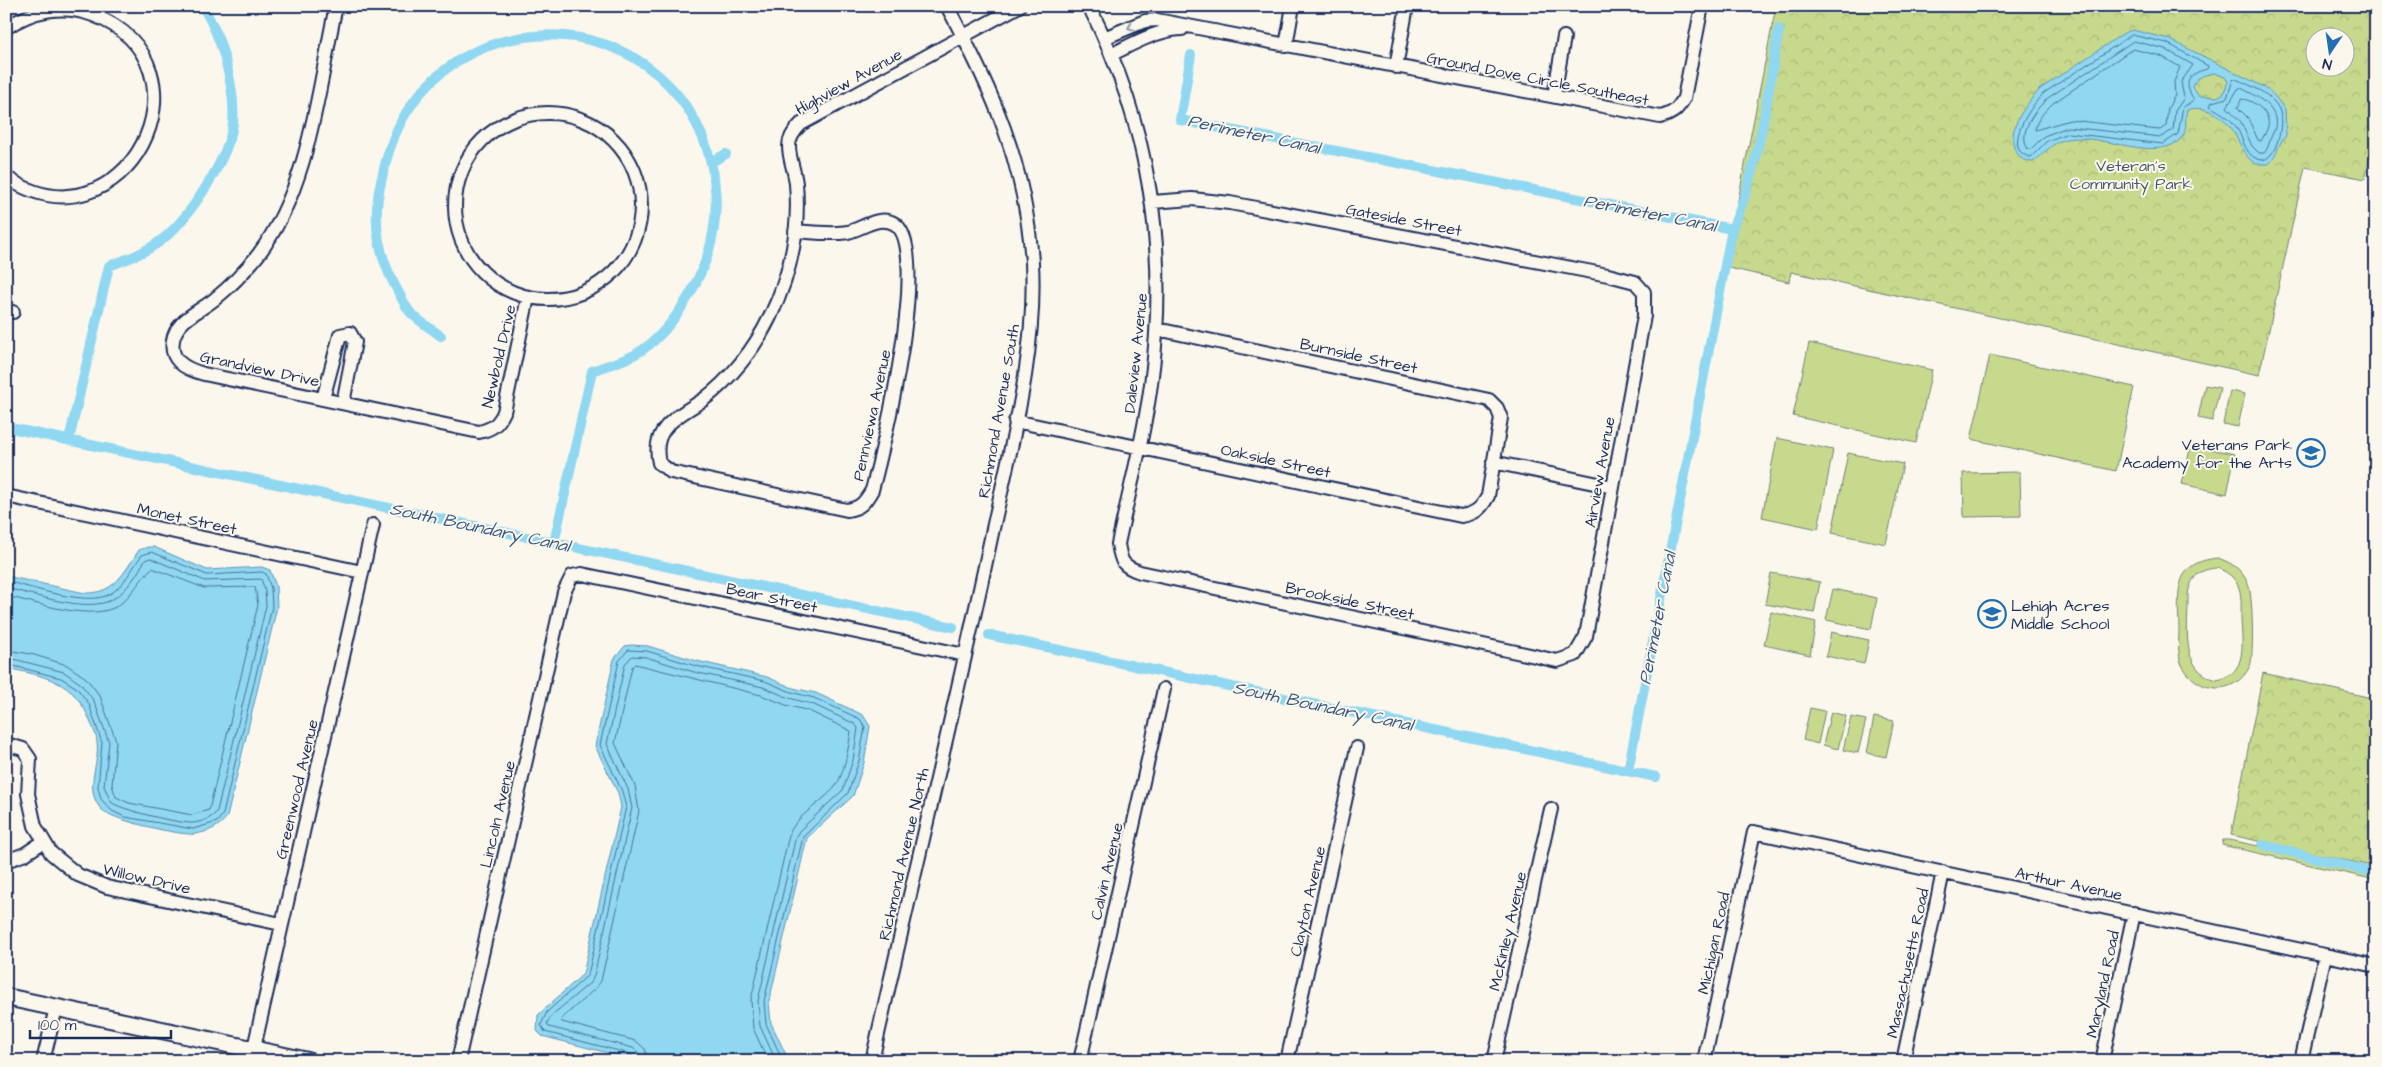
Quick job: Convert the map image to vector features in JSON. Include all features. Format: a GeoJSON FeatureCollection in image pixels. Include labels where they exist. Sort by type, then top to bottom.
{"type":"FeatureCollection","features":[{"type":"Feature","properties":{"kind":"main road"},"geometry":{"type":"LineString","coordinates":[[6,997],[252,1055],[308,1061]]}},
{"type":"Feature","properties":{"kind":"street","name":"Grandview Drive"},"geometry":{"type":"LineString","coordinates":[[336,6],[303,163],[289,204],[257,255],[223,292],[181,324],[172,344],[174,356],[180,365],[190,370],[479,432],[491,430],[499,422]]}},
{"type":"Feature","properties":{"kind":"street","name":"Richmond Avenue South"},"geometry":{"type":"LineString","coordinates":[[947,6],[989,86],[1002,119],[1022,186],[1032,262],[1032,315],[1029,348],[1016,421],[965,655]]}},
{"type":"Feature","properties":{"kind":"street","name":"Highview Avenue"},"geometry":{"type":"LineString","coordinates":[[659,462],[656,452],[658,440],[666,427],[705,398],[728,376],[748,352],[764,330],[786,278],[795,231],[796,185],[788,146],[792,133],[801,124],[1019,6]]}},
{"type":"Feature","properties":{"kind":"street","name":"Daleview Avenue"},"geometry":{"type":"LineString","coordinates":[[1089,6],[1112,54],[1127,95],[1145,159],[1152,202],[1158,266],[1157,329],[1151,385],[1118,544],[1121,561]]}},
{"type":"Feature","properties":{"kind":"street"},"geometry":{"type":"LineString","coordinates":[[1286,46],[1293,6]]}},
{"type":"Feature","properties":{"kind":"street"},"geometry":{"type":"LineString","coordinates":[[1396,67],[1407,6]]}},
{"type":"Feature","properties":{"kind":"street","name":"Ground Dove Circle Southeast"},"geometry":{"type":"LineString","coordinates":[[1104,38],[1151,21],[1660,117],[1670,115],[1679,108],[1684,98],[1702,6]]}},
{"type":"Feature","properties":{"kind":"street"},"geometry":{"type":"LineString","coordinates":[[6,28],[30,14],[56,9],[79,11],[105,20],[128,38],[141,55],[150,74],[154,108],[150,132],[139,152],[119,176],[100,187],[79,194],[58,195],[34,191],[6,177]]}},
{"type":"Feature","properties":{"kind":"street"},"geometry":{"type":"LineString","coordinates":[[1112,54],[1155,34],[1170,30],[1193,28]]}},
{"type":"Feature","properties":{"kind":"street"},"geometry":{"type":"LineString","coordinates":[[1554,96],[1564,37]]}},
{"type":"Feature","properties":{"kind":"street"},"geometry":{"type":"LineString","coordinates":[[563,115],[592,124],[606,133],[628,158],[639,189],[639,220],[636,235],[628,252],[619,266],[601,282],[572,295],[557,298],[528,297],[516,294],[493,280],[475,264],[461,238],[455,211],[458,183],[469,157],[494,130],[524,116],[563,115]]}},
{"type":"Feature","properties":{"kind":"street","name":"Gateside Street"},"geometry":{"type":"LineString","coordinates":[[1152,202],[1209,200],[1256,207],[1608,275],[1635,282],[1644,292]]}},
{"type":"Feature","properties":{"kind":"street","name":"Pennviewa Avenue"},"geometry":{"type":"LineString","coordinates":[[659,462],[671,472],[682,475],[847,510],[858,508],[866,501],[876,476],[902,358],[908,298],[905,241],[902,231],[894,223],[883,220],[837,233],[795,231]]}},
{"type":"Feature","properties":{"kind":"street","name":"Airview Avenue"},"geometry":{"type":"LineString","coordinates":[[1575,655],[1586,636],[1644,316],[1644,292]]}},
{"type":"Feature","properties":{"kind":"street","name":"Newbold Drive"},"geometry":{"type":"LineString","coordinates":[[499,422],[504,412],[528,297]]}},
{"type":"Feature","properties":{"kind":"street","name":"Burnside Street"},"geometry":{"type":"LineString","coordinates":[[1157,329],[1489,400],[1497,408],[1501,418],[1493,462]]}},
{"type":"Feature","properties":{"kind":"street"},"geometry":{"type":"LineString","coordinates":[[323,399],[339,336],[350,333],[355,342],[343,403]]}},
{"type":"Feature","properties":{"kind":"street","name":"Oakside Street"},"geometry":{"type":"LineString","coordinates":[[1016,421],[1461,516],[1474,514],[1488,496],[1493,462]]}},
{"type":"Feature","properties":{"kind":"street"},"geometry":{"type":"LineString","coordinates":[[1493,462],[1612,488]]}},
{"type":"Feature","properties":{"kind":"street","name":"Monet Street"},"geometry":{"type":"LineString","coordinates":[[6,496],[362,572]]}},
{"type":"Feature","properties":{"kind":"street","name":"Greenwood Avenue"},"geometry":{"type":"LineString","coordinates":[[252,1055],[373,525]]}},
{"type":"Feature","properties":{"kind":"street","name":"Brookside Street"},"geometry":{"type":"LineString","coordinates":[[1121,561],[1129,568],[1140,572],[1557,661],[1575,655]]}},
{"type":"Feature","properties":{"kind":"street","name":"Bear Street"},"geometry":{"type":"LineString","coordinates":[[572,576],[582,574],[965,655]]}},
{"type":"Feature","properties":{"kind":"street","name":"Lincoln Avenue"},"geometry":{"type":"LineString","coordinates":[[458,1061],[564,592],[572,576]]}},
{"type":"Feature","properties":{"kind":"street","name":"Richmond Avenue North"},"geometry":{"type":"LineString","coordinates":[[872,1061],[965,655]]}},
{"type":"Feature","properties":{"kind":"street","name":"Calvin Avenue"},"geometry":{"type":"LineString","coordinates":[[1080,1061],[1164,689]]}},
{"type":"Feature","properties":{"kind":"street","name":"Willow Drive"},"geometry":{"type":"LineString","coordinates":[[6,744],[24,749],[30,759],[29,806],[43,842],[65,866],[96,884],[281,924]]}},
{"type":"Feature","properties":{"kind":"street","name":"Clayton Avenue"},"geometry":{"type":"LineString","coordinates":[[1287,1061],[1358,748]]}},
{"type":"Feature","properties":{"kind":"street","name":"McKinley Avenue"},"geometry":{"type":"LineString","coordinates":[[1494,1061],[1551,809]]}},
{"type":"Feature","properties":{"kind":"street","name":"Arthur Avenue"},"geometry":{"type":"LineString","coordinates":[[1754,832],[2376,966]]}},
{"type":"Feature","properties":{"kind":"street","name":"Michigan Road"},"geometry":{"type":"LineString","coordinates":[[1704,1061],[1754,832]]}},
{"type":"Feature","properties":{"kind":"street"},"geometry":{"type":"LineString","coordinates":[[6,861],[25,854],[43,842]]}},
{"type":"Feature","properties":{"kind":"street","name":"Massachusetts Road"},"geometry":{"type":"LineString","coordinates":[[1903,1061],[1942,872]]}},
{"type":"Feature","properties":{"kind":"street","name":"Maryland Road"},"geometry":{"type":"LineString","coordinates":[[2102,1061],[2134,914]]}},
{"type":"Feature","properties":{"kind":"street"},"geometry":{"type":"LineString","coordinates":[[2301,1061],[2325,955]]}},
{"type":"Feature","properties":{"kind":"street"},"geometry":{"type":"LineString","coordinates":[[43,1061],[56,1008]]}},
{"type":"Feature","properties":{"kind":"green space","name":"Veteran's Community Park"},"geometry":{"type":"Polygon","coordinates":[[[1776,6],[2376,6],[2376,127],[2365,179],[2305,167],[2259,375],[1791,272],[1789,282],[1725,267],[1776,6]]]}},
{"type":"Feature","properties":{"kind":"green space"},"geometry":{"type":"Polygon","coordinates":[[[1809,343],[1932,370],[1916,443],[1793,416],[1809,343]]]}},
{"type":"Feature","properties":{"kind":"green space"},"geometry":{"type":"Polygon","coordinates":[[[1990,355],[2134,387],[2116,471],[1971,439],[1990,355]]]}},
{"type":"Feature","properties":{"kind":"green space"},"geometry":{"type":"Polygon","coordinates":[[[2205,385],[2220,388],[2212,421],[2198,418],[2205,385]]]}},
{"type":"Feature","properties":{"kind":"green space"},"geometry":{"type":"Polygon","coordinates":[[[2230,391],[2245,394],[2238,427],[2223,424],[2230,391]]]}},
{"type":"Feature","properties":{"kind":"green space"},"geometry":{"type":"Polygon","coordinates":[[[1777,438],[1833,450],[1818,529],[1762,517],[1777,438]]]}},
{"type":"Feature","properties":{"kind":"green space"},"geometry":{"type":"Polygon","coordinates":[[[2191,445],[2235,454],[2227,494],[2182,484],[2191,445]]]}},
{"type":"Feature","properties":{"kind":"green space"},"geometry":{"type":"Polygon","coordinates":[[[1848,453],[1903,464],[1886,544],[1832,533],[1848,453]]]}},
{"type":"Feature","properties":{"kind":"green space"},"geometry":{"type":"Polygon","coordinates":[[[2020,472],[2021,516],[1964,517],[1963,473],[2020,472]]]}},
{"type":"Feature","properties":{"kind":"green space"},"geometry":{"type":"Polygon","coordinates":[[[2218,558],[2232,564],[2243,574],[2250,590],[2252,638],[2250,666],[2235,683],[2226,687],[2216,688],[2197,682],[2189,675],[2179,657],[2178,602],[2181,581],[2186,572],[2203,561],[2218,558]],[[2217,568],[2201,572],[2191,583],[2188,594],[2187,633],[2191,657],[2196,667],[2205,675],[2217,680],[2227,677],[2234,671],[2241,656],[2242,647],[2239,588],[2233,578],[2217,568]]]}},
{"type":"Feature","properties":{"kind":"green space"},"geometry":{"type":"Polygon","coordinates":[[[1771,573],[1820,582],[1814,613],[1765,604],[1771,573]]]}},
{"type":"Feature","properties":{"kind":"green space"},"geometry":{"type":"Polygon","coordinates":[[[1833,589],[1877,598],[1871,629],[1826,620],[1833,589]]]}},
{"type":"Feature","properties":{"kind":"green space"},"geometry":{"type":"Polygon","coordinates":[[[1771,612],[1816,622],[1810,655],[1764,645],[1771,612]]]}},
{"type":"Feature","properties":{"kind":"green space"},"geometry":{"type":"Polygon","coordinates":[[[1831,632],[1869,640],[1864,664],[1826,656],[1831,632]]]}},
{"type":"Feature","properties":{"kind":"green space"},"geometry":{"type":"Polygon","coordinates":[[[2263,673],[2376,699],[2376,867],[2231,835],[2263,673]]]}},
{"type":"Feature","properties":{"kind":"green space"},"geometry":{"type":"Polygon","coordinates":[[[1810,708],[1825,711],[1818,744],[1803,740],[1810,708]]]}},
{"type":"Feature","properties":{"kind":"green space"},"geometry":{"type":"Polygon","coordinates":[[[1831,712],[1846,716],[1838,749],[1823,745],[1831,712]]]}},
{"type":"Feature","properties":{"kind":"green space"},"geometry":{"type":"Polygon","coordinates":[[[1851,717],[1866,720],[1858,753],[1843,750],[1851,717]]]}},
{"type":"Feature","properties":{"kind":"green space"},"geometry":{"type":"Polygon","coordinates":[[[1874,717],[1894,721],[1886,757],[1867,753],[1874,717]]]}},
{"type":"Feature","properties":{"kind":"green space"},"geometry":{"type":"Polygon","coordinates":[[[2223,840],[2376,871],[2376,880],[2222,845],[2223,840]]]}},
{"type":"Feature","properties":{"kind":"water"},"geometry":{"type":"Polygon","coordinates":[[[2132,30],[2169,39],[2264,87],[2273,94],[2285,109],[2286,136],[2269,164],[2256,164],[2247,157],[2228,124],[2218,115],[2200,108],[2187,110],[2183,136],[2173,144],[2160,148],[2129,146],[2080,138],[2067,139],[2056,143],[2033,162],[2024,160],[2019,156],[2014,148],[2014,130],[2022,111],[2034,95],[2040,89],[2124,33],[2132,30]],[[2214,73],[2207,75],[2198,79],[2192,87],[2199,96],[2217,97],[2223,94],[2228,82],[2225,77],[2214,73]]]}},
{"type":"Feature","properties":{"kind":"water"},"geometry":{"type":"Polygon","coordinates":[[[154,547],[207,570],[262,567],[270,570],[276,586],[277,607],[227,817],[213,829],[195,834],[146,826],[118,818],[101,809],[93,793],[97,740],[84,708],[76,697],[57,682],[6,668],[6,576],[85,593],[95,592],[111,586],[123,574],[139,550],[154,547]]]}},
{"type":"Feature","properties":{"kind":"water"},"geometry":{"type":"Polygon","coordinates":[[[625,646],[648,646],[697,661],[767,677],[793,688],[816,693],[863,715],[870,726],[864,763],[853,796],[807,838],[769,1002],[771,1023],[789,1061],[639,1061],[542,1036],[537,1031],[538,1015],[583,974],[621,807],[618,793],[595,746],[614,659],[625,646]]]}},
{"type":"Feature","properties":{"kind":"waterway"},"geometry":{"type":"LineString","coordinates":[[69,440],[109,266],[150,248],[174,229],[207,186],[230,137],[233,123],[230,78],[221,46],[202,6]]}},
{"type":"Feature","properties":{"kind":"waterway"},"geometry":{"type":"LineString","coordinates":[[1732,229],[1742,205],[1756,156],[1779,29]]}},
{"type":"Feature","properties":{"kind":"waterway"},"geometry":{"type":"LineString","coordinates":[[441,336],[415,317],[405,305],[382,254],[377,226],[378,197],[391,146],[397,129],[406,113],[424,89],[447,68],[472,53],[500,42],[530,36],[560,36],[590,40],[619,50],[646,66],[669,86],[688,110],[702,136],[712,165],[716,195],[714,226],[707,257],[696,283],[680,310],[661,334],[634,355],[592,371],[554,543]]}},
{"type":"Feature","properties":{"kind":"waterway","name":"Perimeter Canal"},"geometry":{"type":"LineString","coordinates":[[1191,55],[1180,120],[1732,229],[1628,771]]}},
{"type":"Feature","properties":{"kind":"waterway"},"geometry":{"type":"LineString","coordinates":[[711,162],[726,154]]}},
{"type":"Feature","properties":{"kind":"waterway","name":"South Boundary Canal"},"geometry":{"type":"LineString","coordinates":[[6,427],[953,627]]}},
{"type":"Feature","properties":{"kind":"waterway","name":"South Boundary Canal"},"geometry":{"type":"LineString","coordinates":[[989,635],[1656,777]]}},
{"type":"Feature","properties":{"kind":"waterway"},"geometry":{"type":"LineString","coordinates":[[2263,845],[2376,873]]}},
{"type":"Feature","properties":{"kind":"place","name":"Veterans Park Academy for the Arts"},"geometry":{"type":"Point","coordinates":[2311,453]}},
{"type":"Feature","properties":{"kind":"place","name":"Lehigh Acres Middle School"},"geometry":{"type":"Point","coordinates":[1992,614]}}]}
